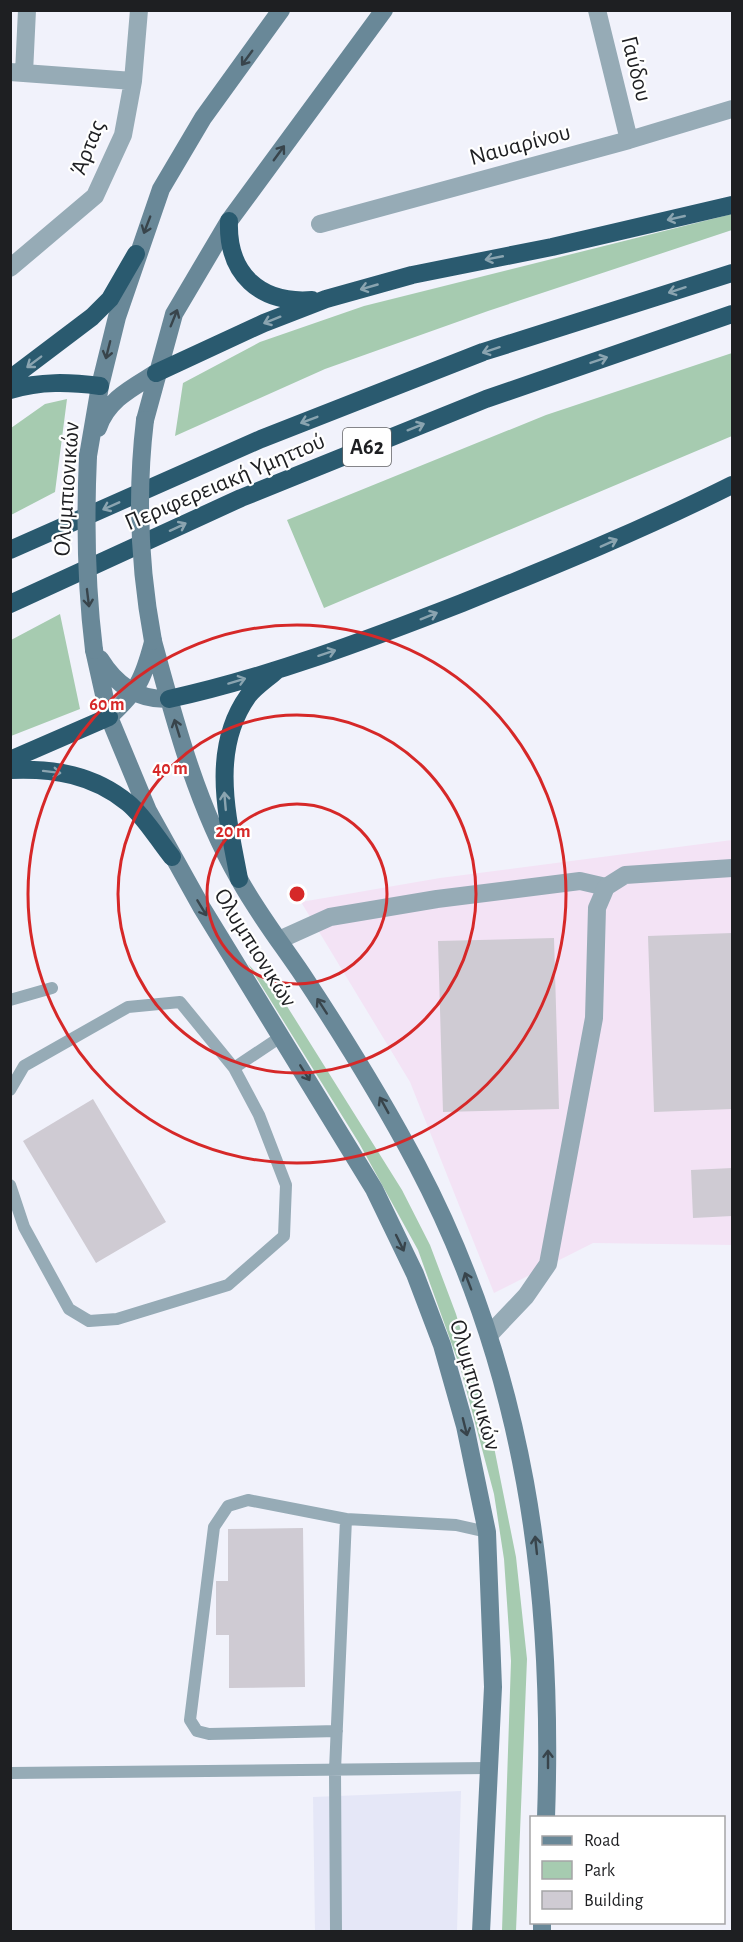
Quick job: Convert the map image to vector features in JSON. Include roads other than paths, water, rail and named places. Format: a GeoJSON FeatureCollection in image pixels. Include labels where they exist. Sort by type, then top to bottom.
{"type":"FeatureCollection","features":[{"type":"Feature","properties":{"kind":"highway"},"geometry":{"type":"LineString","coordinates":[[156,373],[264,324],[326,299],[412,275],[552,247],[732,205]]}},
{"type":"Feature","properties":{"kind":"highway"},"geometry":{"type":"LineString","coordinates":[[229,221],[230,250],[237,268],[249,281],[278,299],[299,301],[326,299]]}},
{"type":"Feature","properties":{"kind":"highway"},"geometry":{"type":"LineString","coordinates":[[10,379],[92,317],[110,299],[136,254]]}},
{"type":"Feature","properties":{"kind":"highway","name":"Περιφερειακή Υμηττού"},"geometry":{"type":"LineString","coordinates":[[10,550],[261,439],[483,352],[732,273]]}},
{"type":"Feature","properties":{"kind":"highway","name":"Περιφερειακή Υμηττού"},"geometry":{"type":"LineString","coordinates":[[10,604],[241,498],[486,399],[732,314]]}},
{"type":"Feature","properties":{"kind":"highway"},"geometry":{"type":"LineString","coordinates":[[10,390],[33,384],[66,382],[100,386]]}},
{"type":"Feature","properties":{"kind":"highway"},"geometry":{"type":"LineString","coordinates":[[169,699],[279,668],[374,637],[581,556],[732,485]]}},
{"type":"Feature","properties":{"kind":"highway"},"geometry":{"type":"LineString","coordinates":[[239,879],[225,803],[224,767],[229,735],[249,695],[279,668]]}},
{"type":"Feature","properties":{"kind":"highway"},"geometry":{"type":"LineString","coordinates":[[10,760],[109,717]]}},
{"type":"Feature","properties":{"kind":"highway"},"geometry":{"type":"LineString","coordinates":[[10,770],[43,770],[76,775],[93,781],[129,804],[172,857]]}},
{"type":"Feature","properties":{"kind":"main road","name":"Ολυμπιονικών"},"geometry":{"type":"LineString","coordinates":[[281,10],[203,118],[161,189],[136,254],[100,386],[88,456],[85,521],[87,586],[94,650],[109,717],[127,765],[172,857],[374,1189],[415,1274],[442,1345],[488,1532],[493,1687],[481,1932]]}},
{"type":"Feature","properties":{"kind":"main road","name":"Ολυμπιονικών"},"geometry":{"type":"LineString","coordinates":[[384,10],[229,221],[174,314],[145,420],[139,485],[138,531],[153,641],[199,791],[239,879],[371,1082],[418,1167],[456,1250],[489,1335],[514,1423],[534,1526],[548,1690],[546,1816]]}},
{"type":"Feature","properties":{"kind":"main road"},"geometry":{"type":"LineString","coordinates":[[88,456],[101,418],[120,395],[156,373]]}},
{"type":"Feature","properties":{"kind":"main road"},"geometry":{"type":"LineString","coordinates":[[100,386],[120,395],[145,420]]}},
{"type":"Feature","properties":{"kind":"main road"},"geometry":{"type":"LineString","coordinates":[[109,717],[134,693],[145,671],[153,641]]}},
{"type":"Feature","properties":{"kind":"main road"},"geometry":{"type":"LineString","coordinates":[[94,650],[111,677],[134,693],[151,699],[169,699]]}},
{"type":"Feature","properties":{"kind":"street"},"geometry":{"type":"LineString","coordinates":[[27,10],[17,73],[133,81]]}},
{"type":"Feature","properties":{"kind":"street","name":"Άρτας"},"geometry":{"type":"LineString","coordinates":[[10,268],[95,196],[123,135],[133,81],[139,10]]}},
{"type":"Feature","properties":{"kind":"street","name":"Γαύδου"},"geometry":{"type":"LineString","coordinates":[[597,10],[629,140]]}},
{"type":"Feature","properties":{"kind":"street","name":"Ναυαρίνου"},"geometry":{"type":"LineString","coordinates":[[320,224],[629,140],[732,109]]}},
{"type":"Feature","properties":{"kind":"street"},"geometry":{"type":"LineString","coordinates":[[489,1335],[526,1296],[548,1264],[594,1018],[597,908],[606,887],[625,875],[732,868]]}},
{"type":"Feature","properties":{"kind":"street"},"geometry":{"type":"LineString","coordinates":[[279,940],[330,917],[437,899],[579,881],[606,887]]}},
{"type":"Feature","properties":{"kind":"lane"},"geometry":{"type":"LineString","coordinates":[[10,1000],[52,988]]}},
{"type":"Feature","properties":{"kind":"lane"},"geometry":{"type":"LineString","coordinates":[[10,1090],[24,1066],[128,1006],[180,1002],[234,1068],[259,1115],[286,1185],[284,1236],[228,1285],[117,1319],[88,1321],[69,1309],[24,1227],[10,1185]]}},
{"type":"Feature","properties":{"kind":"lane"},"geometry":{"type":"LineString","coordinates":[[234,1068],[282,1036]]}},
{"type":"Feature","properties":{"kind":"lane"},"geometry":{"type":"LineString","coordinates":[[337,1731],[209,1734],[197,1731],[190,1720],[214,1527],[228,1506],[248,1500],[346,1519],[456,1525],[488,1532]]}},
{"type":"Feature","properties":{"kind":"lane"},"geometry":{"type":"LineString","coordinates":[[336,1932],[335,1770],[346,1519]]}},
{"type":"Feature","properties":{"kind":"lane"},"geometry":{"type":"LineString","coordinates":[[10,1773],[488,1768]]}}]}
